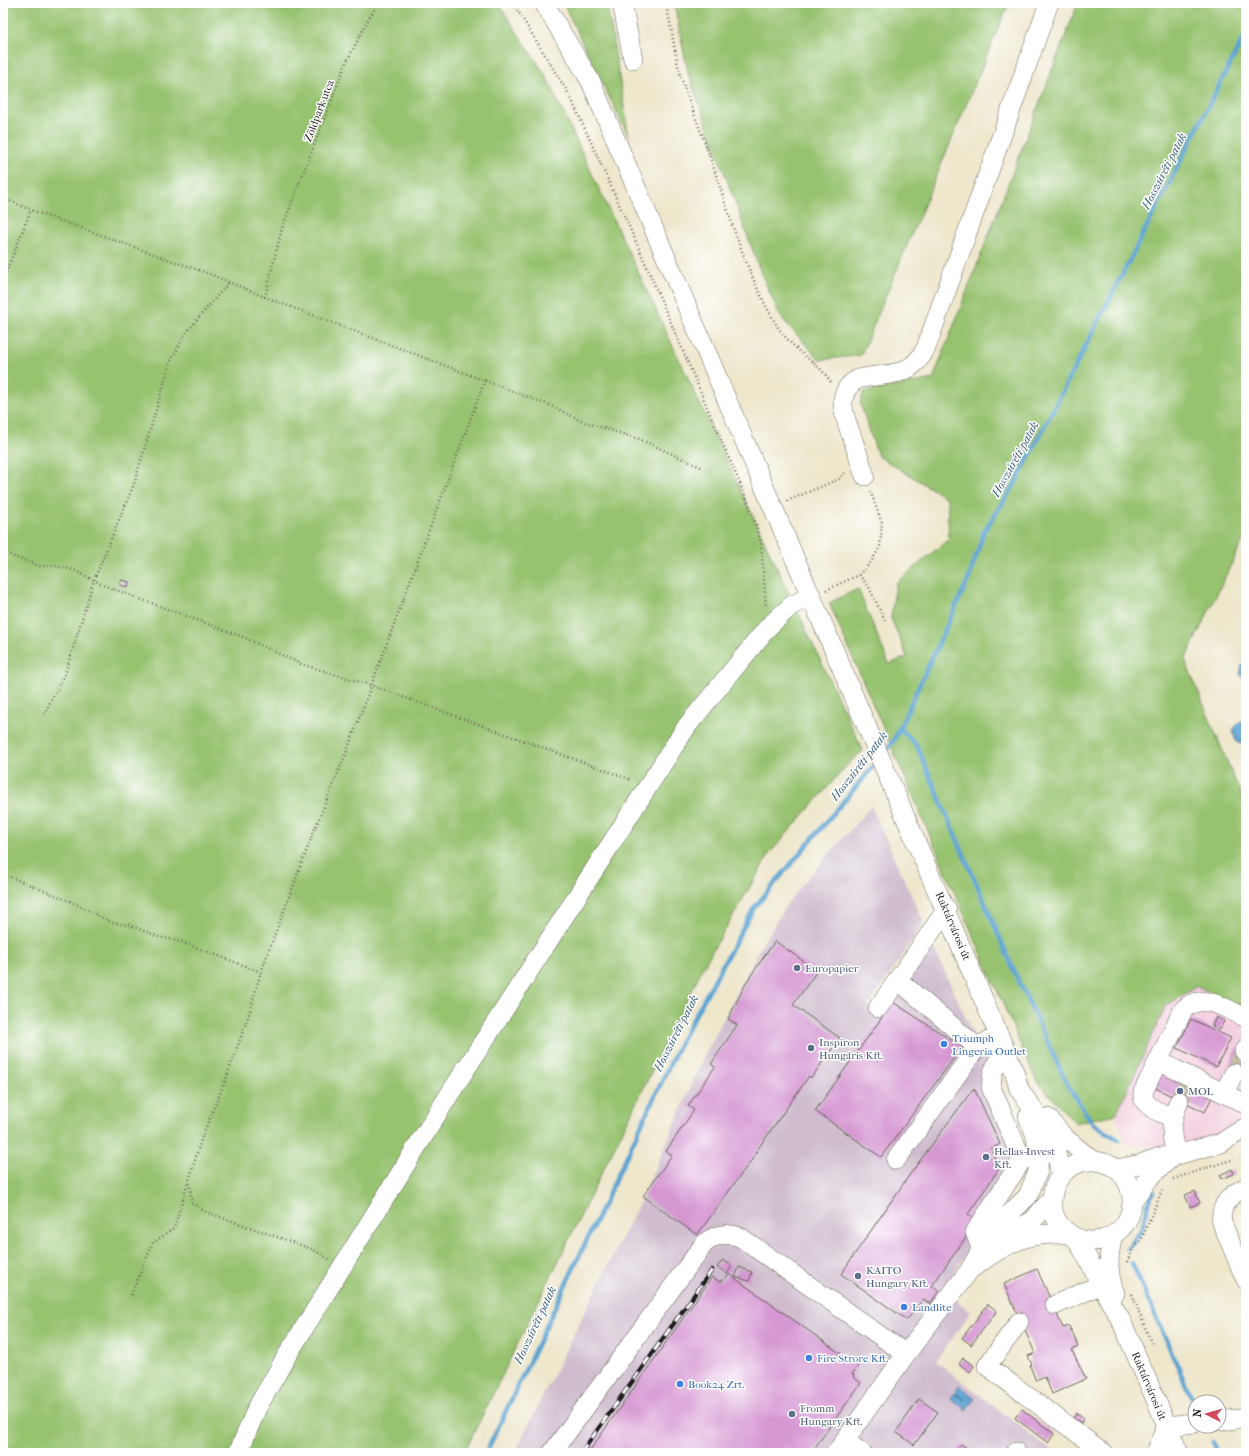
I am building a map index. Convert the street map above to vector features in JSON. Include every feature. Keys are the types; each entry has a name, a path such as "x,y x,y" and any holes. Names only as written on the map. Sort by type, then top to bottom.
{"street":[{"name":"Raktárvárosi út","path":"544,3 591,82 947,909 1002,1041 1014,1071 1019,1089 1052,1142 1061,1176"},
{"path":"622,3 633,59"},
{"path":"865,476 843,412 842,402 846,388 858,379 906,371 920,359 926,348 1049,3"},
{"path":"238,1453 270,1384 342,1267 449,1095 687,726 768,627 792,605 812,596"},
{"path":"878,1008 947,909"},
{"path":"906,987 977,1048"},
{"path":"1172,1118 1142,1101 1143,1092 1180,1015 1186,1007 1194,1003 1209,1002 1246,1018"},
{"path":"896,1160 977,1048 1002,1041"},
{"path":"982,1251 975,1232 1022,1160 991,1087 993,1072 1002,1041"},
{"path":"1158,1061 1185,1087 1224,1093 1244,1101"},
{"name":"Raktárvárosi út","path":"1014,1071 1061,1134 1093,1161 1105,1163 1116,1169"},
{"path":"1224,1093 1234,1073"},
{"path":"1174,1155 1171,1127 1172,1118 1185,1087"},
{"path":"862,1453 840,1447 906,1354 970,1271 988,1238 1000,1222 1028,1196 1038,1171 1039,1152 1022,1103 1019,1089"},
{"path":"970,1271 984,1259 1022,1239 1036,1235 1072,1235 1090,1241 1113,1235 1125,1224 1129,1216 1132,1201 1129,1186 1116,1169 1221,1143 1246,1127"},
{"path":"1132,1201 1151,1176 1174,1155"},
{"path":"982,1251 1032,1221 1052,1199 1055,1187 1061,1176 1079,1163 1093,1161"},
{"path":"1246,1187 1236,1192 1228,1199 1220,1214 1222,1223 1246,1280"},
{"name":"Raktárvárosi út","path":"1052,1199 1058,1222 1072,1235 1089,1258 1111,1304 1120,1318"},
{"path":"552,1453 704,1244 715,1236 728,1234 740,1237 906,1354"},
{"name":"Raktárvárosi út","path":"1113,1235 1109,1250 1109,1272 1120,1318 1179,1453"},
{"path":"1054,1305 1102,1284"},
{"path":"1019,1322 987,1366 1102,1452"},
{"path":"1227,1420 1246,1418"},
{"path":"1156,1453 1166,1426 1187,1424"}],"path":[{"name":"Zöldpark utca","path":"265,297 282,228 346,63 369,18 379,3"},
{"path":"513,3 570,96 637,244 753,514 760,542 768,627"},
{"path":"665,3 681,79 708,150 726,208 758,289 772,318 792,345 827,377 842,402"},
{"path":"3,198 31,210 229,282 485,380 554,407 581,421 639,439 703,468"},
{"path":"3,280 31,210"},
{"path":"44,714 65,674 94,580 134,484 170,363 185,334 229,282"},
{"path":"131,1295 153,1243 174,1228 201,1140 227,1076 248,1017 261,972 313,833 345,756 370,685 485,380"},
{"path":"773,506 839,479 851,466 857,451"},
{"path":"812,596 859,575 871,562 880,547 882,523 865,476"},
{"path":"3,550 14,557 40,566 55,566 74,570 132,597 243,637 301,664 370,685 648,786"},
{"path":"859,575 869,587 885,621"},
{"path":"3,874 72,902 113,923 129,925 159,937 182,942 261,972"},
{"path":"1166,1181 1234,1159"},
{"path":"189,1180 192,1203 206,1212 312,1249 342,1267"},
{"path":"1126,1264 1128,1257 1141,1240 1165,1185"},
{"path":"1131,1290 1153,1348"}],"shaded area":[{"path":"871,806 924,923 868,1007 880,1016 919,961 935,950 1031,1162 942,1289 971,1312 936,1361 1054,1453 514,1453 643,1196 703,1059 760,948 787,904"},
{"path":"1197,985 1246,1010 1246,1118 1209,1140 1160,1147 1126,1144 1116,1114 1166,1006"}],"green space":[{"path":"3,3 498,3 546,76 863,751 850,762 770,853 703,967 464,1453 3,1453"},
{"path":"563,3 607,3 629,137"},
{"path":"674,3 1009,3 861,355 820,360 780,316 761,273 688,73"},
{"path":"1078,3 1246,3 1246,534 1185,660 1246,807 1246,1010 1197,986 1166,1006 1116,1114 1075,1123 1036,1080 829,603 858,589 889,664 907,657 891,618 896,583 949,539 947,498 878,456 860,403 864,392 933,379"}],"water":[{"path":"1246,662 1246,683 1240,674 1242,665"},
{"path":"1246,720 1246,745 1238,743 1235,739 1233,730 1239,722"},
{"path":"959,1386 975,1398 966,1410 950,1398 954,1393 965,1400 955,1392"}],"building":[{"path":"121,580 129,582 128,587 120,585"},
{"path":"775,941 817,971 793,1005 840,1038 811,1078 809,1076 755,1153 756,1154 697,1235 643,1196 672,1155 666,1151 694,1110 688,1106 715,1067 711,1064 737,1025 728,1019 747,981"},
{"path":"893,1002 962,1047 881,1157 815,1111"},
{"path":"1216,1017 1224,1021 1220,1030 1212,1026"},
{"path":"1191,1019 1231,1038 1216,1067 1177,1048"},
{"path":"1237,1048 1246,1053 1246,1067 1242,1075 1228,1069"},
{"path":"1156,1070 1212,1097 1205,1112 1149,1085"},
{"path":"974,1088 1000,1144 991,1149 999,1169 968,1214 977,1221 932,1286 939,1291 930,1304 923,1299 907,1320 841,1274 910,1174"},
{"path":"1232,1169 1234,1174 1222,1179 1220,1175"},
{"path":"1195,1191 1200,1203 1190,1207 1185,1195"},
{"path":"723,1260 732,1266 727,1274 717,1267"},
{"path":"739,1267 752,1272 749,1281 735,1277"},
{"path":"1037,1269 1063,1328 1069,1326 1076,1340 1078,1347 1072,1350 1086,1379 1052,1394 1045,1377 1036,1381 1028,1356 1035,1353 1004,1284"},
{"path":"729,1274 858,1366 852,1374 854,1375 853,1377 861,1383 811,1453 588,1453 712,1277 720,1282 721,1280 723,1281"},
{"path":"988,1304 997,1311 971,1345 962,1338"},
{"path":"963,1358 974,1366 970,1372 959,1364"},
{"path":"919,1399 938,1412 914,1445 896,1432"},
{"path":"1022,1409 1054,1434 1048,1443 1015,1418"},
{"path":"1077,1413 1084,1418 1081,1423 1073,1418"},
{"path":"961,1444 974,1453 955,1453"}],"waterway":[{"name":"Hosszúréti-patak","path":"883,754 894,740 969,578 984,531 1015,484 1246,33"},
{"path":"899,728 916,744 1015,973 1068,1086 1093,1124 1119,1140"},
{"name":"Hosszúréti-patak","path":"486,1453 681,1041 754,908 876,763"},
{"path":"1127,1248 1142,1227 1153,1192"},
{"path":"1132,1263 1190,1394"},
{"path":"1213,1442 1218,1453"}],"tunnel":[{"path":"1234,1073 1244,1051"},
{"path":"1179,1101 1187,1084"}],"railway":[{"path":"581,1453 712,1270"}],"place":[{"name":"Europapier","path":"797,968"},
{"name":"Triumph Lingeria Outlet","path":"944,1044"},
{"name":"Inspiron Hungáris Kft.","path":"811,1048"},
{"name":"MOL","path":"1180,1091"},
{"name":"Hellas-Invest Kft.","path":"986,1157"},
{"name":"KAITO Hungary Kft.","path":"858,1276"},
{"name":"Landlite","path":"904,1307"},
{"name":"Fire Strore Kft.","path":"809,1358"},
{"name":"Book24 Zrt.","path":"680,1384"},
{"name":"Fromm Hungary Kft.","path":"792,1414"}]}
